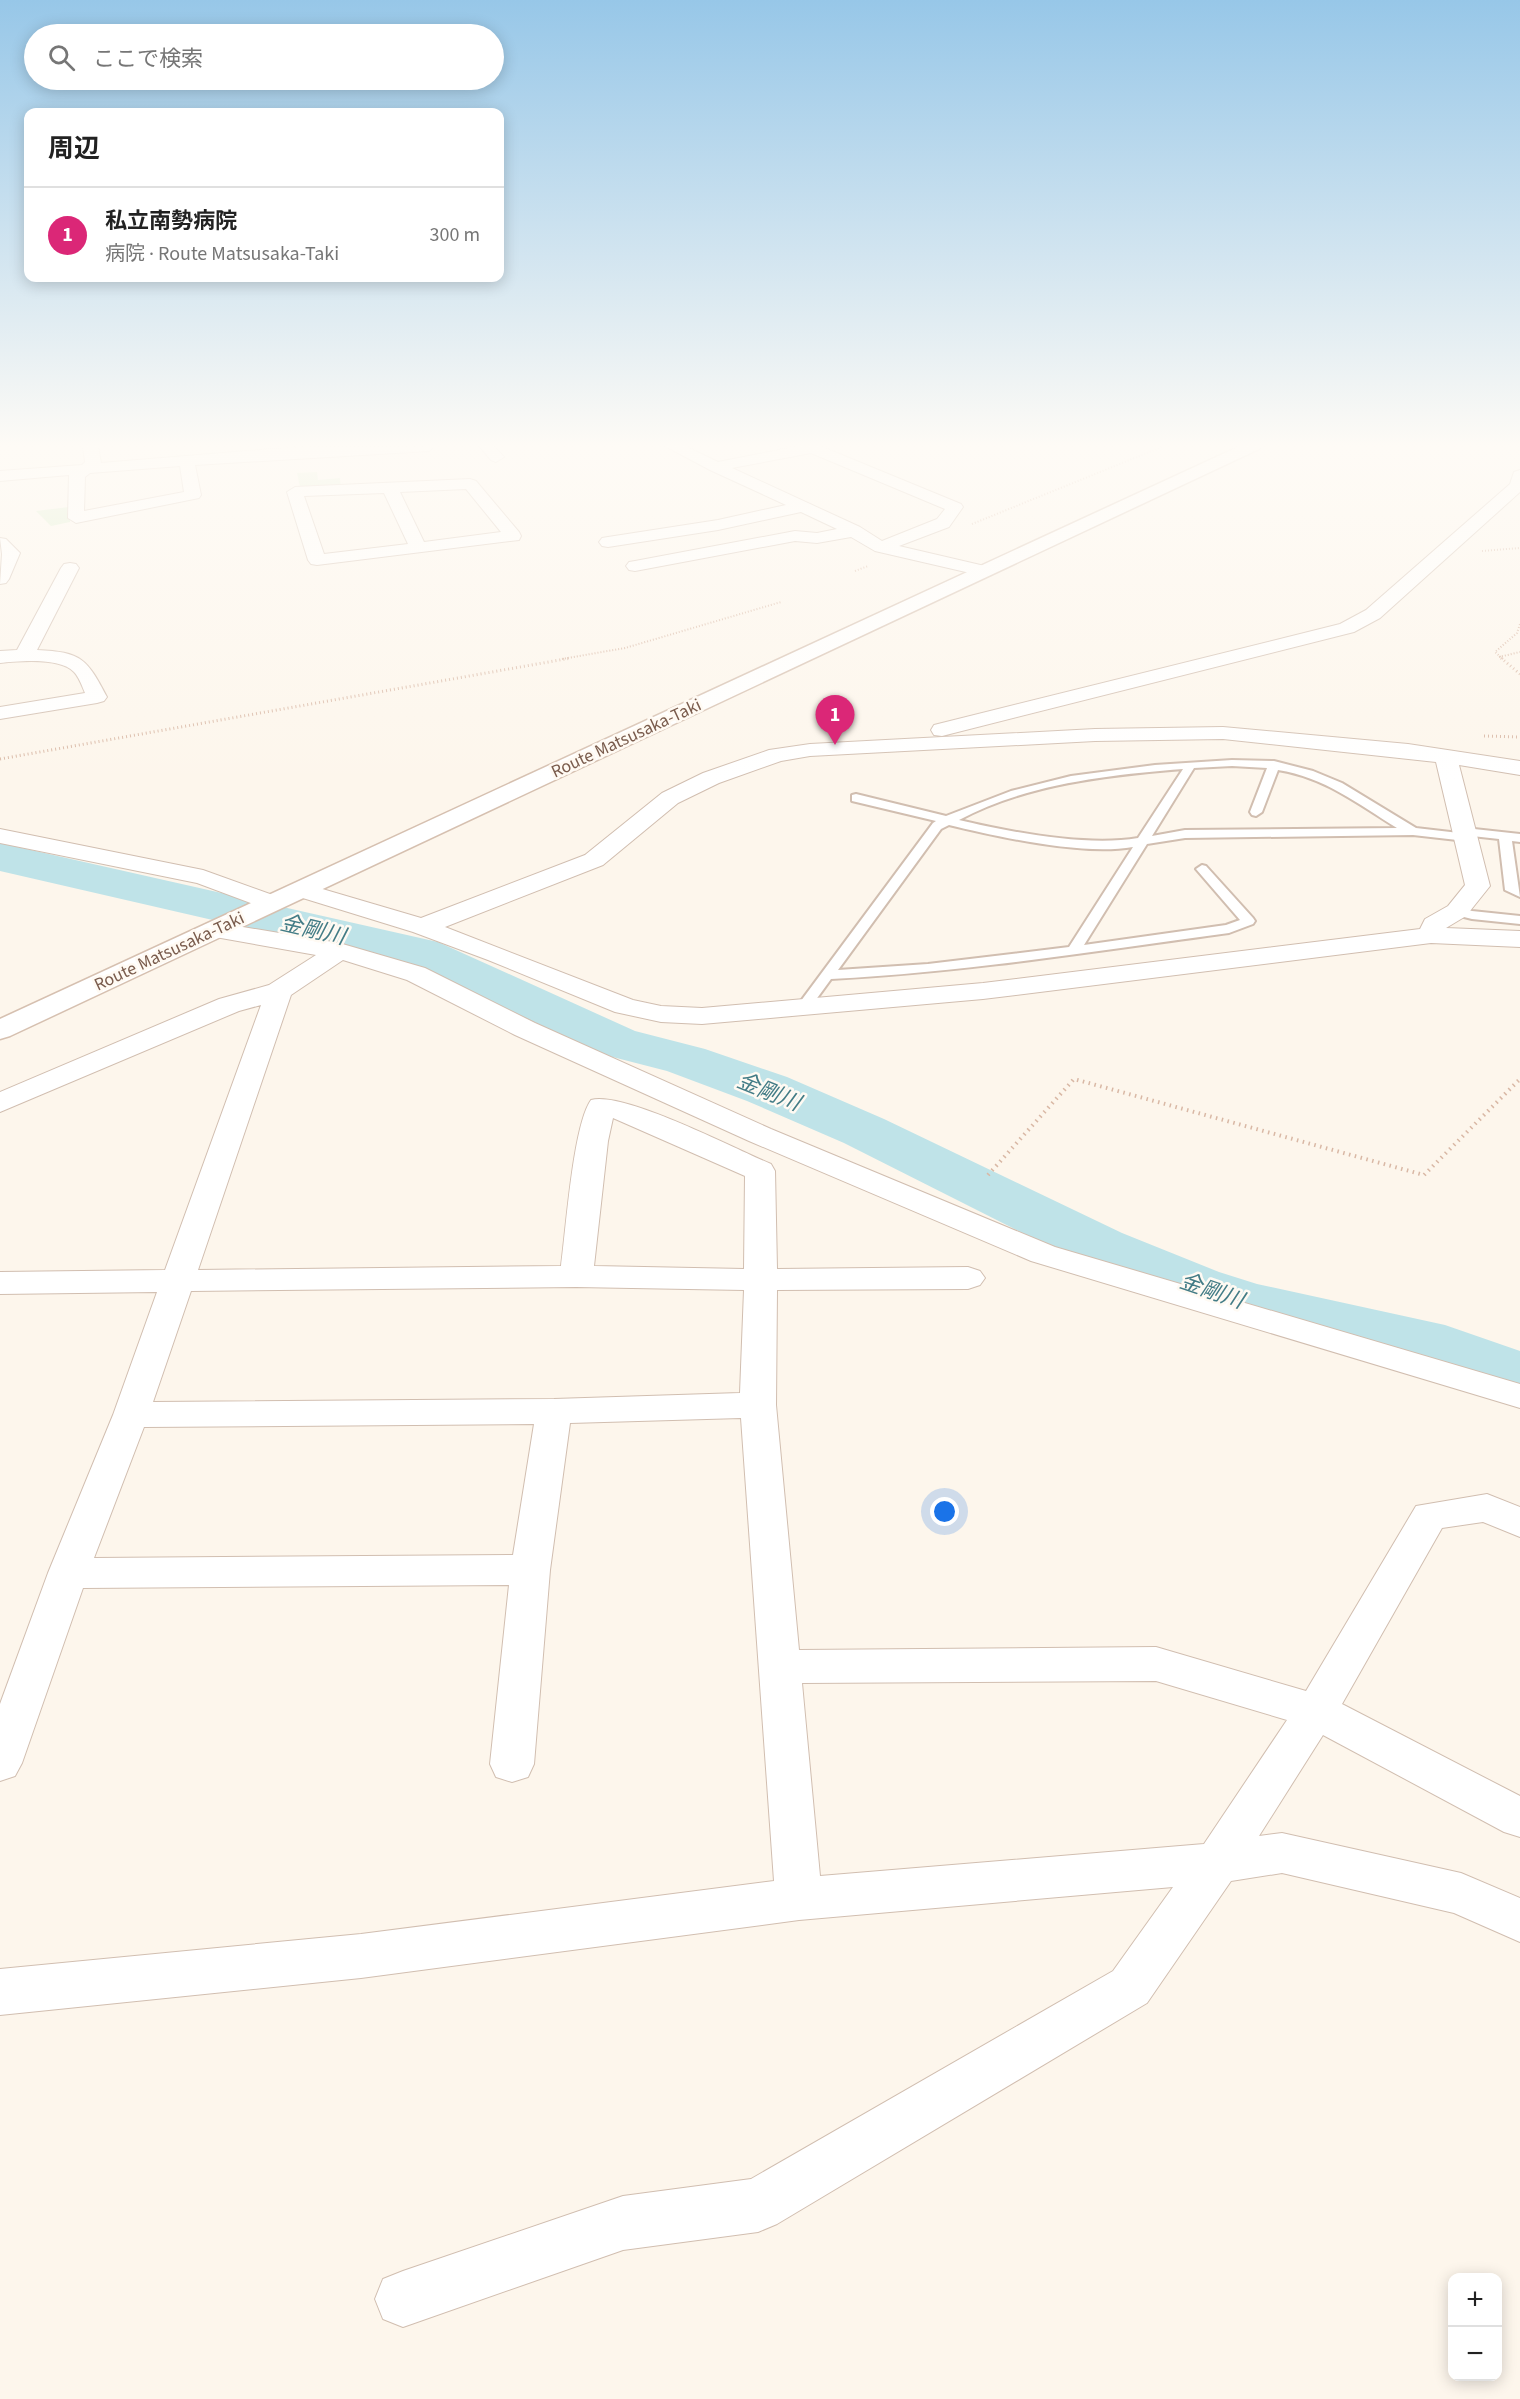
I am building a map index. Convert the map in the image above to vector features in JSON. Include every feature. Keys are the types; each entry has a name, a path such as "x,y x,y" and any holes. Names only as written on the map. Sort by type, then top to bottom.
{"main road":[{"name":"Route Matsusaka-Taki","path":"0,1030 1011,558"}],"street":[{"path":"0,579 10,558"},
{"path":"315,558 316,560 332,558"},
{"path":"635,567 682,558"},
{"path":"928,558 983,571"},
{"path":"422,927 594,860 670,798 711,778 777,755 871,745 1318,637 1347,628 1373,614 1435,558"},
{"path":"25,654 70,568"},
{"path":"0,657 25,654 73,662 82,668 97,697 0,714"},
{"path":"871,745 923,746 1162,732 1223,733 1408,751 1520,768"},
{"path":"1431,934 1434,924 1457,911 1478,886 1446,758"},
{"path":"0,836 203,877 267,906"},
{"path":"302,890 422,927 634,1008 661,1014 702,1016 802,1009 983,991 1431,934 1520,939"},
{"path":"220,927 339,951 416,974 525,1029 750,1130 1043,1254 1520,1396"},
{"path":"0,1103 229,1005 279,991 339,951"},
{"path":"0,1763 68,1573 131,1415 279,991"},
{"path":"576,1276 593,1141 601,1106 634,1114 760,1171 761,1280 758,1406 800,1899"},
{"path":"0,1283 576,1276 761,1280 968,1278"},
{"path":"131,1415 554,1411 758,1406"},
{"path":"512,1764 530,1570 554,1411"},
{"path":"403,2299 623,2223 758,2205 1130,1987 1217,1863 1316,1710 1430,1516 1487,1508 1520,1523"},
{"path":"68,1573 530,1570"},
{"path":"780,1667 1156,1664 1316,1710 1520,1818"},
{"path":"0,1992 361,1956 800,1899 1217,1863 1282,1853 1461,1894 1520,1921"}],"lane":[{"path":"802,1009 937,826 954,814 981,803 1085,776 1187,765 1247,762 1274,764 1310,773 1345,789 1413,832"},
{"path":"1256,812 1274,764"},
{"path":"1074,950 1144,840 1147,831 1189,770 1187,765"},
{"path":"856,798 982,829 1085,845 1122,845 1185,834 1413,832 1520,838"},
{"path":"1505,836 1511,890 1520,893"},
{"path":"827,975 885,973 1074,950 1229,929 1248,921 1202,868"},
{"path":"1457,911 1472,915 1520,920"}],"path":[{"path":"0,759 625,648 781,602"},
{"path":"1520,624 1517,633 1495,652 1520,674"},
{"path":"1498,657 1520,652"},
{"path":"988,1174 1074,1079 1424,1175 1520,1078"}],"waterway":[{"name":"金剛川","path":"0,857 420,953 616,1042 686,1060 767,1089 864,1131 1100,1247 1197,1286 1245,1302 1445,1347 1520,1376"}],"place":[{"name":"私立南勢病院","path":"835,745"}]}
